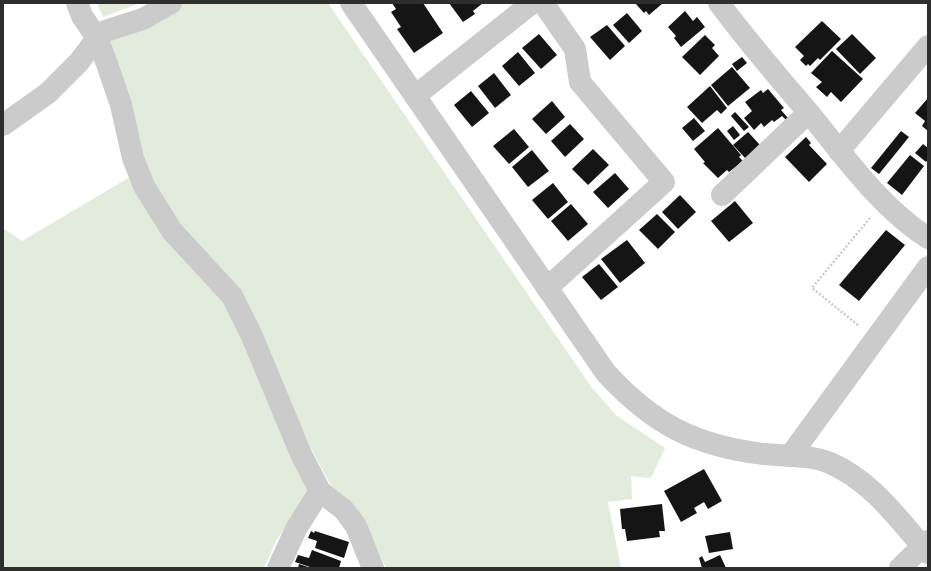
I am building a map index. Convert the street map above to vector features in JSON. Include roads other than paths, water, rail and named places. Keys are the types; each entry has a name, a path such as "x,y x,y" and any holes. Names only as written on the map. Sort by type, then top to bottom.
{"street":[{"path":"77,3 82,16 97,38 121,105 133,158 144,186 172,231 232,296 251,334 302,454 320,491 344,510 356,526 373,568"},
{"path":"3,125 48,93 80,62 97,38 105,31 143,19 171,3"},
{"path":"351,3 606,373 626,395 656,418 682,433 730,449 790,456 830,463 854,476 874,492 926,547 900,568"},
{"path":"415,96 532,3"},
{"path":"543,3 575,49 580,82 664,182 547,288"},
{"path":"719,3 750,44 839,151 884,200 918,232 928,238"},
{"path":"839,151 928,46"},
{"path":"722,195 808,113"},
{"path":"790,456 928,267"},
{"path":"278,568 296,529 320,491"}]}
